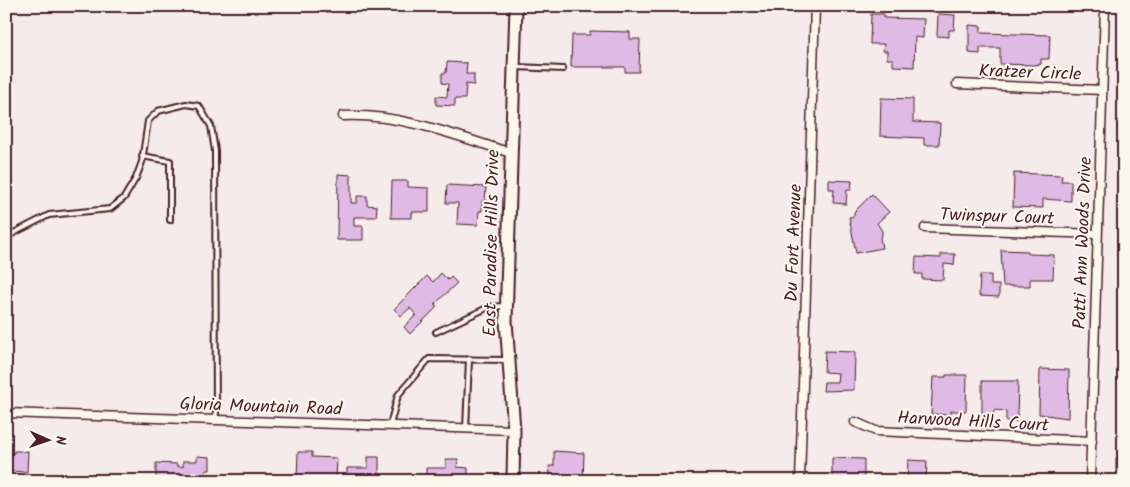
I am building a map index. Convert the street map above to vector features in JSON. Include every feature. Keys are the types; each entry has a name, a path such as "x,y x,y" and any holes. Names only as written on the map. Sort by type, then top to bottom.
{"main road":[{"name":"East Paradise Hills Drive","path":"513,481 514,430 506,306 516,6"}],"street":[{"name":"Du Fort Avenue","path":"800,481 815,6"},
{"name":"Patti Ann Woods Drive","path":"1090,481 1105,6"},
{"name":"Kratzer Circle","path":"957,84 1102,90"},
{"path":"343,116 369,114 511,153"},
{"name":"Twinspur Court","path":"925,228 1097,234"},
{"name":"Gloria Mountain Road","path":"6,413 514,430"},
{"name":"Harwood Hills Court","path":"855,422 876,431 1092,441"}],"lane":[{"path":"514,67 563,69"},
{"path":"6,237 50,215 110,208 124,198 136,178 148,121 158,111 186,104 199,106 211,126 216,151 216,420"},
{"path":"142,156 170,162 170,220"},
{"path":"436,332 489,307 506,306"},
{"path":"390,426 398,395 425,361 432,358 508,360"},
{"path":"466,429 469,359"}],"building":[{"path":"871,14 884,14 884,18 924,19 923,38 915,37 914,67 893,66 893,59 887,59 887,51 883,51 884,44 870,44"},
{"path":"938,14 955,15 954,30 949,30 949,37 937,36"},
{"path":"969,25 981,26 981,33 1050,35 1049,59 1041,59 1041,64 1035,65 1000,64 1000,48 980,48 980,54 969,53"},
{"path":"590,31 630,32 630,39 640,39 639,72 625,72 625,67 571,67 572,35 590,35"},
{"path":"447,62 467,63 466,74 474,74 474,85 466,84 465,99 455,99 455,106 436,105 436,96 447,97 448,84 442,83 442,73 446,73"},
{"path":"881,98 913,99 913,122 940,123 939,145 924,145 924,138 880,136"},
{"path":"1014,173 1062,175 1061,181 1071,181 1071,201 1043,199 1043,208 1013,207"},
{"path":"338,174 351,175 351,203 357,203 357,196 367,196 367,205 377,206 376,217 354,217 354,226 363,226 363,240 337,240"},
{"path":"829,180 852,181 851,190 847,190 846,204 833,203 834,189 829,189"},
{"path":"392,181 408,181 408,187 429,188 429,212 412,212 412,218 391,218"},
{"path":"447,185 486,187 485,201 482,201 482,211 479,211 478,225 457,224 458,203 446,203"},
{"path":"872,194 889,212 877,223 882,231 880,237 882,248 856,253 849,217 854,216 854,212"},
{"path":"1001,250 1028,251 1028,254 1054,255 1053,279 1030,279 1030,286 1003,286"},
{"path":"941,254 955,254 954,265 944,264 943,280 922,279 922,274 915,274 916,257 941,258"},
{"path":"441,273 448,280 451,277 457,283 435,304 437,307 410,334 404,327 416,315 410,308 401,316 394,309 427,276 433,282"},
{"path":"980,275 991,275 991,285 999,285 999,297 979,296"},
{"path":"825,351 855,352 854,390 823,391 824,382 837,382 838,373 824,372"},
{"path":"1040,369 1069,370 1068,418 1039,414"},
{"path":"946,375 967,375 966,411 951,411 951,415 931,414 933,377 946,377"},
{"path":"982,381 1018,381 1017,421 1006,421 1006,411 994,410 993,420 982,420"},
{"path":"1121,440 1124,441 1124,470 1116,470 1116,458 1121,458"},
{"path":"14,451 28,451 27,472 6,471 6,453 14,453"},
{"path":"554,451 584,453 583,481 551,481 549,466 554,466"},
{"path":"298,452 312,452 312,457 337,458 336,480 297,481"},
{"path":"197,456 210,457 210,470 206,470 206,481 156,481 156,463 177,464 177,466 183,467 183,461 197,461"},
{"path":"368,457 379,457 379,475 382,475 382,481 347,481 347,468 368,468"},
{"path":"832,458 864,459 864,481 832,481"},
{"path":"446,459 458,459 457,467 468,468 468,481 426,481 426,468 446,468"},
{"path":"908,460 927,461 926,481 907,481"}]}
